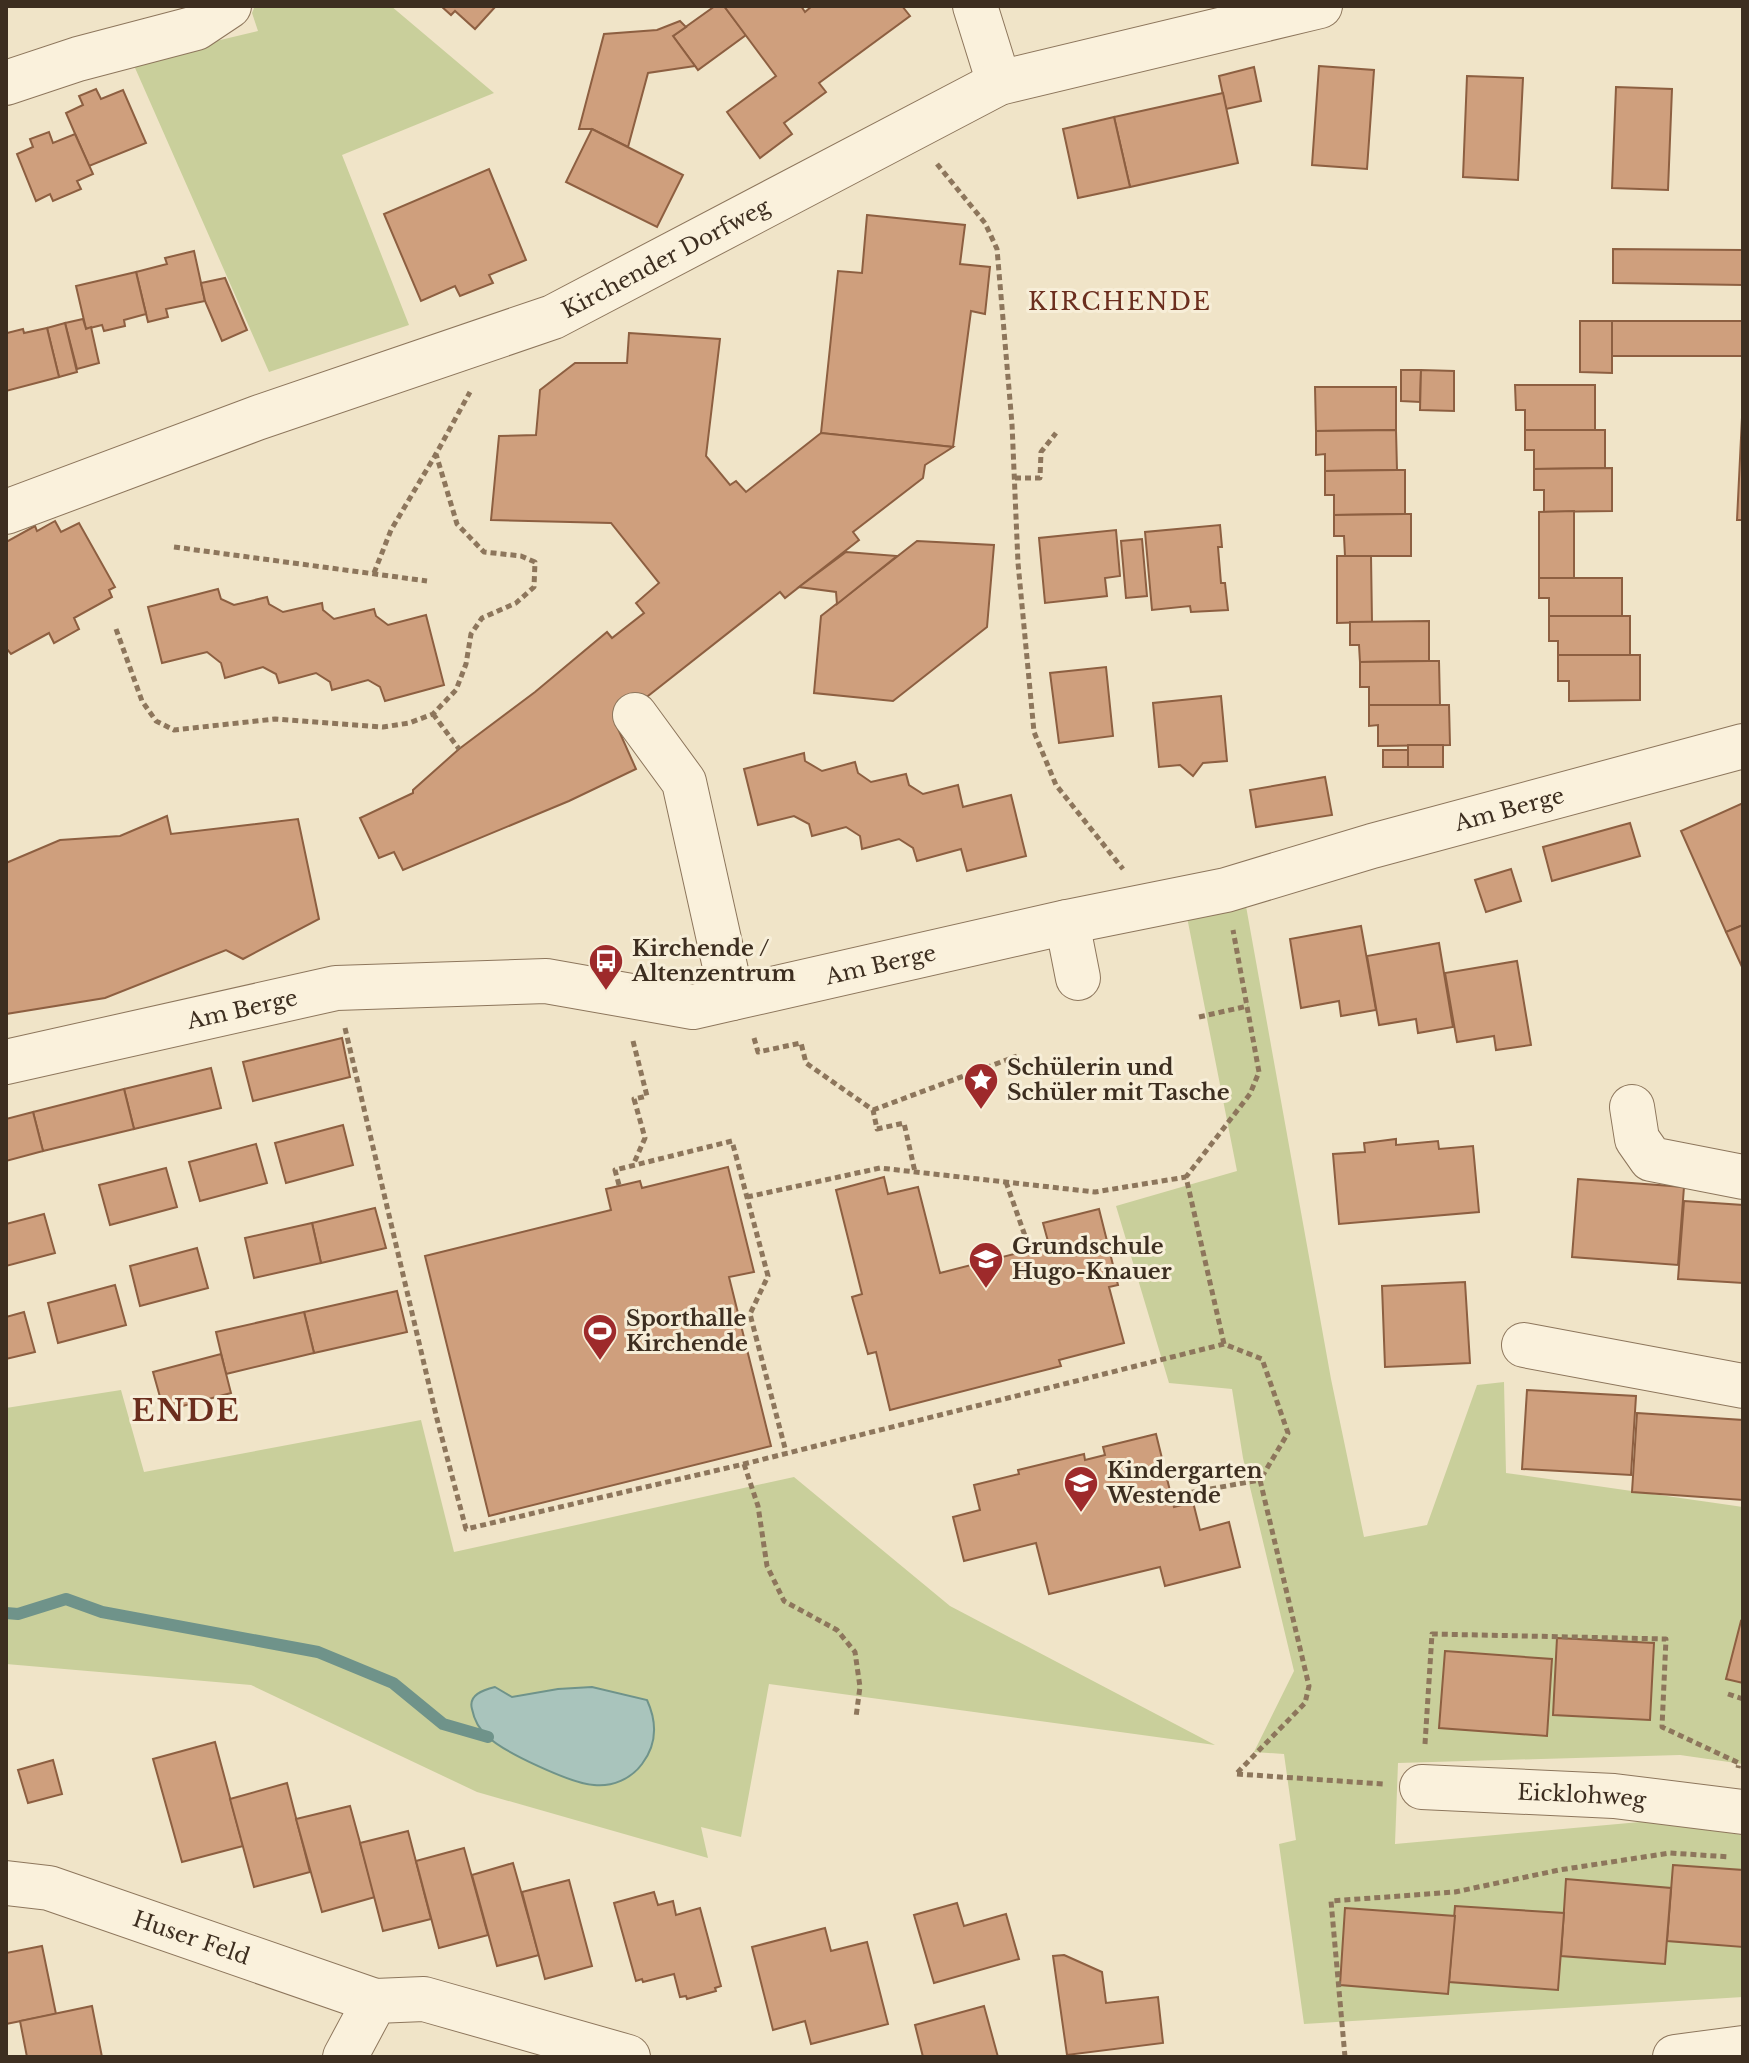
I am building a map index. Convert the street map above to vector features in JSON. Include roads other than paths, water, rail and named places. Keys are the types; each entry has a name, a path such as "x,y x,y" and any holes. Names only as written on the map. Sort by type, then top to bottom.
{"street":[{"path":"6,83 78,59 196,28 229,6"},
{"path":"975,6 999,83"},
{"name":"Kirchender Dorfweg","path":"6,512 257,418 553,317 999,83 1320,6"},
{"path":"635,715 684,782 742,1012"},
{"name":"Am Berge","path":"6,1062 336,988 546,981 693,1007 742,1012 1067,922 1226,890 1372,846 1743,746"},
{"path":"1067,922 1078,978"},
{"path":"1632,1107 1637,1139 1651,1159 1743,1177"},
{"path":"1524,1345 1743,1386"},
{"name":"Eicklohweg","path":"1405,1786 1614,1796 1740,1811"},
{"name":"Huser Feld","path":"6,1883 49,1888 375,2001"},
{"path":"345,2057 375,2001 424,1999 628,2057"},
{"path":"1675,2057 1743,2048"}],"water":[{"path":"495,1687 512,1697 592,1687 647,1700 654,1724 651,1748 638,1769 614,1783 594,1785 555,1773 495,1743 479,1727 472,1700 481,1692"}],"waterway":[{"path":"6,1613 18,1614 66,1599 102,1612 318,1652 393,1683 443,1724 488,1737"}],"place":[{"name":"Kirchende / Altenzentrum","path":"606,992"},
{"name":"Schülerin und Schüler mit Tasche","path":"981,1111"},
{"name":"Grundschule Hugo-Knauer","path":"986,1290"},
{"name":"Sporthalle Kirchende","path":"600,1362"},
{"name":"Kindergarten Westende","path":"1081,1514"}],"district":[{"name":"KIRCHENDE","path":"1120,301"},
{"name":"ENDE","path":"186,1410"}]}
